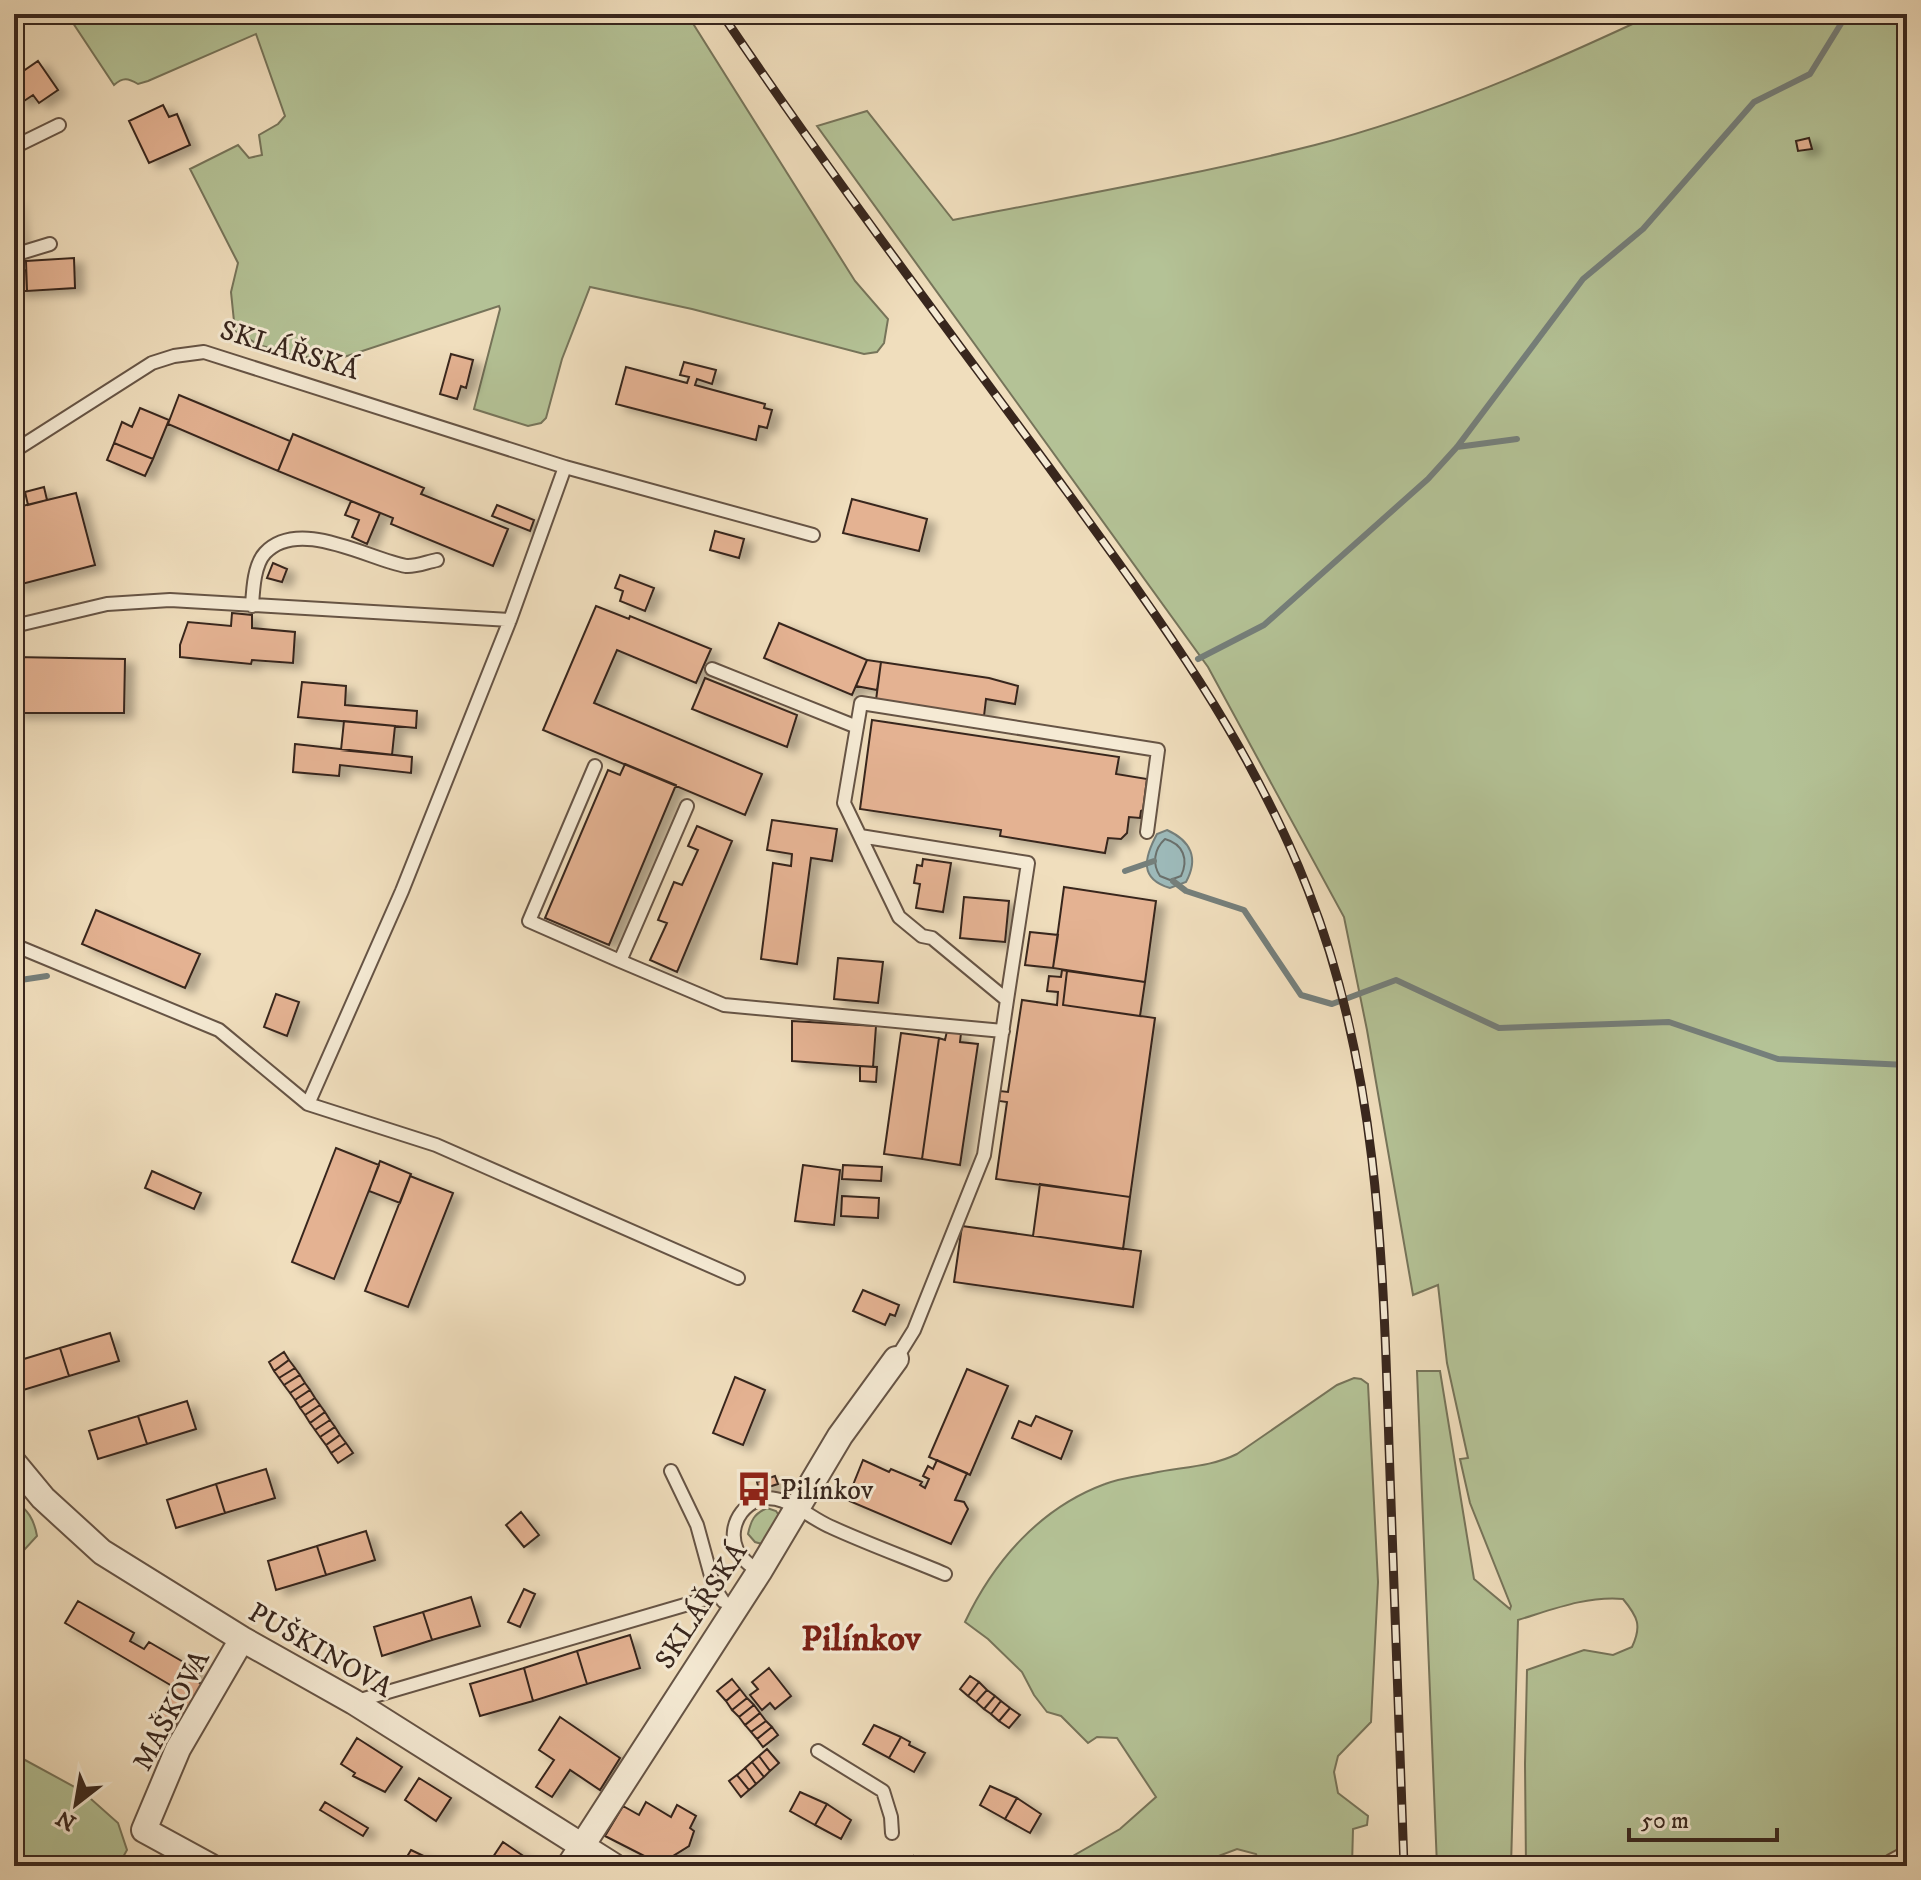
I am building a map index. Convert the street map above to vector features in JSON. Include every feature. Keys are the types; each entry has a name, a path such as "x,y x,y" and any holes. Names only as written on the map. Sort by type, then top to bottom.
{"street":[{"name":"SKLÁŘSKÁ","path":"581,1844 725,1604 759,1572 840,1436 896,1359"},
{"name":"PUŠKINOVA","path":"14,1463 43,1498 102,1552 242,1639 354,1702 614,1866"},
{"name":"MAŠKOVA","path":"210,1866 144,1830 178,1749 242,1639"},
{"path":"569,1866 581,1844"},
{"path":"1894,1866 1907,1859"}],"lane":[{"path":"14,147 59,125"},
{"path":"14,255 50,244"},
{"name":"SKLÁŘSKÁ","path":"14,451 152,363 204,352 565,467 813,535"},
{"path":"308,1104 402,891 510,620 565,467"},
{"path":"252,606 255,578 264,554 285,540 345,545 409,566 437,560"},
{"path":"14,626 107,604 170,600 510,620"},
{"path":"712,669 857,727"},
{"path":"1007,1000 932,938 922,936 899,917 844,803 861,703 1158,750 1147,832"},
{"path":"595,766 529,921 724,1005 1003,1031"},
{"path":"620,961 687,806"},
{"path":"860,836 1028,863 984,1155 914,1330 896,1359"},
{"path":"14,945 219,1030 308,1104 436,1145 738,1278"},
{"path":"354,1702 725,1604 714,1587 697,1525 671,1471"},
{"path":"759,1572 738,1553 734,1542 737,1520 743,1510 757,1499 777,1499 828,1526 945,1574"},
{"path":"818,1751 883,1791 892,1833"}],"green space":[{"path":"67,14 687,14 855,281 888,319 884,343 877,352 864,354 692,309 590,287 562,359 546,418 541,423 528,426 474,409 499,306 332,361 293,355 259,345 235,331 231,292 238,263 190,169 238,145 249,158 262,155 259,135 285,116 256,34 148,81 138,84 126,79 114,85"},
{"path":"1654,14 1907,14 1907,1851 1875,1866 1526,1866 1527,1670 1584,1650 1613,1655 1632,1647 1638,1627 1623,1599 1596,1599 1518,1620 1511,1866 1437,1866 1417,1371 1440,1371 1474,1579 1510,1609 1511,1606 1470,1503 1460,1459 1468,1458 1447,1363 1438,1285 1413,1295 1344,917 1208,667 817,126 867,111 953,220 1225,166 1359,133 1488,87"},
{"path":"1354,1378 1368,1384 1378,1582 1371,1722 1338,1756 1334,1772 1338,1793 1368,1816 1367,1825 1353,1829 1352,1866 1260,1866 1256,1854 1237,1849 1192,1866 1063,1866 1066,1860 1120,1829 1156,1797 1117,1738 1097,1737 1088,1743 1061,1716 1047,1712 1022,1672 965,1622 990,1578 1040,1522 1082,1494 1117,1480 1207,1464 1237,1454 1337,1385"},
{"path":"14,1500 30,1515 37,1536 14,1561"},
{"path":"767,1508 776,1511 780,1517 762,1544 755,1542 748,1534 754,1518"},
{"path":"14,1754 82,1791 118,1823 127,1850 118,1866 14,1866"}],"water":[{"path":"1167,830 1182,839 1192,858 1186,882 1170,888 1153,879 1147,867 1149,851 1157,834"}],"building":[{"path":"38,61 58,90 39,103 33,95 21,103 14,93 14,85 22,79 19,74"},
{"path":"163,105 169,117 177,114 190,145 149,163 129,121"},
{"path":"1809,138 1812,149 1798,151 1796,141"},
{"path":"14,199 20,245 14,246"},
{"path":"74,258 75,288 27,291 26,261"},
{"path":"26,270 27,291 15,291 14,271"},
{"path":"451,354 473,360 466,388 461,386 457,399 440,394"},
{"path":"684,362 716,370 712,384 697,379 695,385 765,404 764,408 772,410 767,428 759,426 756,440 616,404 626,367 687,383 689,377 680,375"},
{"path":"179,395 290,441 278,471 168,424"},
{"path":"140,408 169,420 153,459 114,443 122,422 132,427"},
{"path":"293,434 424,488 421,494 508,529 493,566 391,524 393,518 278,471"},
{"path":"114,443 153,459 145,476 107,460"},
{"path":"44,487 47,500 28,505 25,492"},
{"path":"76,493 95,565 14,586 14,508"},
{"path":"852,499 927,519 919,551 843,533"},
{"path":"351,501 380,513 367,544 352,537 359,520 345,515"},
{"path":"497,505 534,520 530,531 492,516"},
{"path":"715,531 744,539 739,558 710,550"},
{"path":"273,563 287,569 282,582 267,578"},
{"path":"620,575 654,588 645,611 620,601 623,591 615,588"},
{"path":"596,606 629,619 630,616 711,649 696,683 617,650 594,703 762,774 745,815 543,730"},
{"path":"232,613 252,615 252,628 295,632 293,663 252,660 251,664 180,657 180,645 188,622 231,626"},
{"path":"779,623 867,660 852,695 764,658"},
{"path":"14,657 125,659 124,713 14,713"},
{"path":"867,660 881,662 877,690 856,686"},
{"path":"881,662 989,678 1018,686 1015,704 986,699 984,716 876,700"},
{"path":"705,678 797,715 787,747 692,709"},
{"path":"302,682 346,686 345,705 417,711 416,728 298,717"},
{"path":"872,720 1119,757 1116,774 1147,779 1143,810 1140,818 1129,817 1127,833 1121,839 1108,838 1105,853 1000,836 1001,830 860,809"},
{"path":"344,721 395,726 392,755 341,750"},
{"path":"295,744 412,757 411,773 340,765 339,776 293,772"},
{"path":"625,764 676,785 609,945 545,918 608,770 620,775"},
{"path":"772,820 837,829 832,861 811,858 797,964 761,959 773,863 791,866 792,854 767,850"},
{"path":"697,826 732,841 677,972 650,960 667,923 658,920 674,882 682,885 698,850 688,846"},
{"path":"923,859 951,863 943,912 916,908 920,884 914,883 917,865 922,866"},
{"path":"1064,887 1156,901 1145,982 1053,968"},
{"path":"964,897 1009,901 1005,942 960,938"},
{"path":"96,910 200,954 185,988 82,944"},
{"path":"1030,932 1058,935 1053,968 1025,965"},
{"path":"838,958 883,962 878,1003 834,999"},
{"path":"1062,970 1067,971 1063,1005 1155,1018 1130,1197 996,1179 1007,1102 999,1101 1000,1091 1008,1092 1022,1000 1057,1005 1058,992 1047,991 1049,976 1061,977"},
{"path":"1067,971 1145,982 1140,1016 1063,1005"},
{"path":"276,994 299,1002 287,1036 264,1027"},
{"path":"792,1021 876,1026 873,1067 792,1061"},
{"path":"947,1031 961,1033 960,1042 978,1044 960,1165 922,1159 939,1038 945,1040"},
{"path":"901,1033 939,1038 922,1159 884,1154"},
{"path":"860,1066 877,1067 876,1082 860,1081"},
{"path":"336,1148 379,1165 334,1279 292,1262"},
{"path":"380,1161 411,1174 400,1203 369,1191"},
{"path":"803,1165 840,1170 834,1225 795,1221"},
{"path":"843,1165 882,1167 881,1181 842,1179"},
{"path":"152,1171 201,1193 194,1209 145,1188"},
{"path":"410,1176 453,1193 408,1307 365,1291"},
{"path":"1040,1184 1130,1197 1123,1249 1033,1236"},
{"path":"842,1196 879,1198 878,1218 841,1216"},
{"path":"962,1226 1141,1251 1133,1307 954,1282"},
{"path":"863,1290 899,1305 895,1316 890,1314 885,1325 853,1311"},
{"path":"110,1333 119,1361 69,1376 60,1348"},
{"path":"60,1348 69,1376 20,1391 14,1362"},
{"path":"284,1352 289,1360 274,1371 269,1362"},
{"path":"289,1360 295,1368 279,1378 274,1371"},
{"path":"295,1368 300,1375 284,1385 279,1378"},
{"path":"967,1369 1008,1386 970,1475 929,1457"},
{"path":"300,1375 305,1383 290,1393 284,1385"},
{"path":"735,1377 765,1390 743,1445 713,1433"},
{"path":"305,1383 310,1390 295,1400 290,1393"},
{"path":"310,1390 315,1398 300,1408 295,1400"},
{"path":"315,1398 320,1405 305,1415 300,1408"},
{"path":"187,1401 196,1429 147,1444 138,1416"},
{"path":"320,1405 325,1412 310,1423 305,1415"},
{"path":"325,1412 330,1420 315,1430 310,1423"},
{"path":"138,1416 147,1444 98,1459 89,1431"},
{"path":"1036,1416 1072,1431 1061,1459 1012,1438 1019,1421 1031,1426"},
{"path":"330,1420 335,1427 320,1437 315,1430"},
{"path":"335,1427 340,1435 326,1445 320,1437"},
{"path":"340,1435 346,1443 331,1453 326,1445"},
{"path":"346,1443 353,1453 338,1463 331,1453"},
{"path":"863,1460 922,1482 920,1485 925,1488 929,1479 923,1476 928,1466 933,1469 937,1460 967,1473 955,1500 964,1502 968,1509 951,1544 847,1500"},
{"path":"266,1469 275,1498 225,1513 216,1484"},
{"path":"775,1476 778,1484 759,1490 757,1482"},
{"path":"216,1484 225,1513 176,1528 167,1500"},
{"path":"521,1512 539,1535 524,1547 506,1525"},
{"path":"366,1531 375,1560 326,1575 317,1546"},
{"path":"317,1546 326,1575 276,1590 268,1561"},
{"path":"524,1589 535,1594 520,1627 508,1622"},
{"path":"471,1597 480,1626 432,1640 423,1612"},
{"path":"78,1601 134,1633 130,1641 144,1649 149,1642 197,1670 192,1678 203,1685 179,1726 156,1713 172,1686 65,1623"},
{"path":"423,1612 432,1640 382,1656 374,1627"},
{"path":"630,1635 640,1668 587,1684 577,1651"},
{"path":"577,1651 587,1684 533,1701 524,1668"},
{"path":"524,1668 533,1701 480,1716 470,1684"},
{"path":"769,1668 791,1696 775,1709 770,1703 762,1710 750,1695 758,1689 752,1682"},
{"path":"970,1676 979,1682 968,1696 960,1689"},
{"path":"732,1679 740,1689 726,1701 717,1691"},
{"path":"979,1682 987,1690 976,1702 968,1696"},
{"path":"740,1689 747,1698 732,1710 726,1701"},
{"path":"987,1690 995,1696 984,1709 976,1702"},
{"path":"995,1696 1001,1701 991,1714 984,1709"},
{"path":"747,1698 754,1705 739,1717 732,1710"},
{"path":"1001,1701 1010,1708 999,1721 991,1714"},
{"path":"754,1705 760,1713 745,1725 739,1717"},
{"path":"1010,1708 1020,1715 1009,1728 999,1721"},
{"path":"760,1713 766,1721 751,1732 745,1725"},
{"path":"560,1717 620,1758 600,1790 570,1770 552,1797 536,1787 554,1760 539,1750"},
{"path":"766,1721 772,1727 757,1739 751,1732"},
{"path":"874,1725 901,1737 889,1758 863,1744"},
{"path":"772,1727 778,1735 763,1747 757,1739"},
{"path":"901,1737 925,1753 914,1772 889,1758"},
{"path":"357,1738 402,1767 385,1792 353,1776 355,1773 341,1764"},
{"path":"767,1749 779,1763 770,1771 759,1756"},
{"path":"759,1756 770,1771 764,1777 752,1762"},
{"path":"752,1762 764,1777 756,1784 745,1768"},
{"path":"745,1768 756,1784 749,1790 737,1775"},
{"path":"737,1775 749,1790 741,1797 729,1781"},
{"path":"419,1778 451,1798 436,1821 405,1800"},
{"path":"990,1786 1017,1798 1005,1819 980,1805"},
{"path":"800,1792 827,1804 815,1825 790,1811"},
{"path":"1017,1798 1041,1814 1030,1833 1005,1819"},
{"path":"325,1802 368,1828 363,1836 320,1810"},
{"path":"646,1802 671,1817 677,1805 696,1816 690,1828 694,1831 689,1846 660,1864 605,1836 623,1806 639,1815"},
{"path":"827,1804 851,1820 841,1839 815,1825"},
{"path":"503,1842 538,1866 487,1866"},
{"path":"411,1850 432,1860 428,1866 402,1865"},
{"path":"914,1856 930,1865 936,1866 909,1866"},
{"path":"723,1858 737,1866 718,1866"}],"waterway":[{"path":"1198,659 1264,625 1428,479 1457,447 1583,279 1643,229 1754,102 1810,74 1847,14"},
{"path":"1457,447 1517,439"},
{"path":"1125,871 1154,861"},
{"path":"1173,881 1186,891 1244,910 1301,995 1332,1004 1396,980 1499,1028 1669,1022 1778,1059 1907,1065"},
{"path":"14,981 47,976"}],"railway":[{"path":"722,14 841,184 1156,616 1255,776 1308,890 1331,957 1349,1026 1363,1095 1379,1234 1404,1866"}],"place":[{"name":"Pilínkov","path":"754,1489"}],"district":[{"name":"Pilínkov","path":"861,1637"}]}
